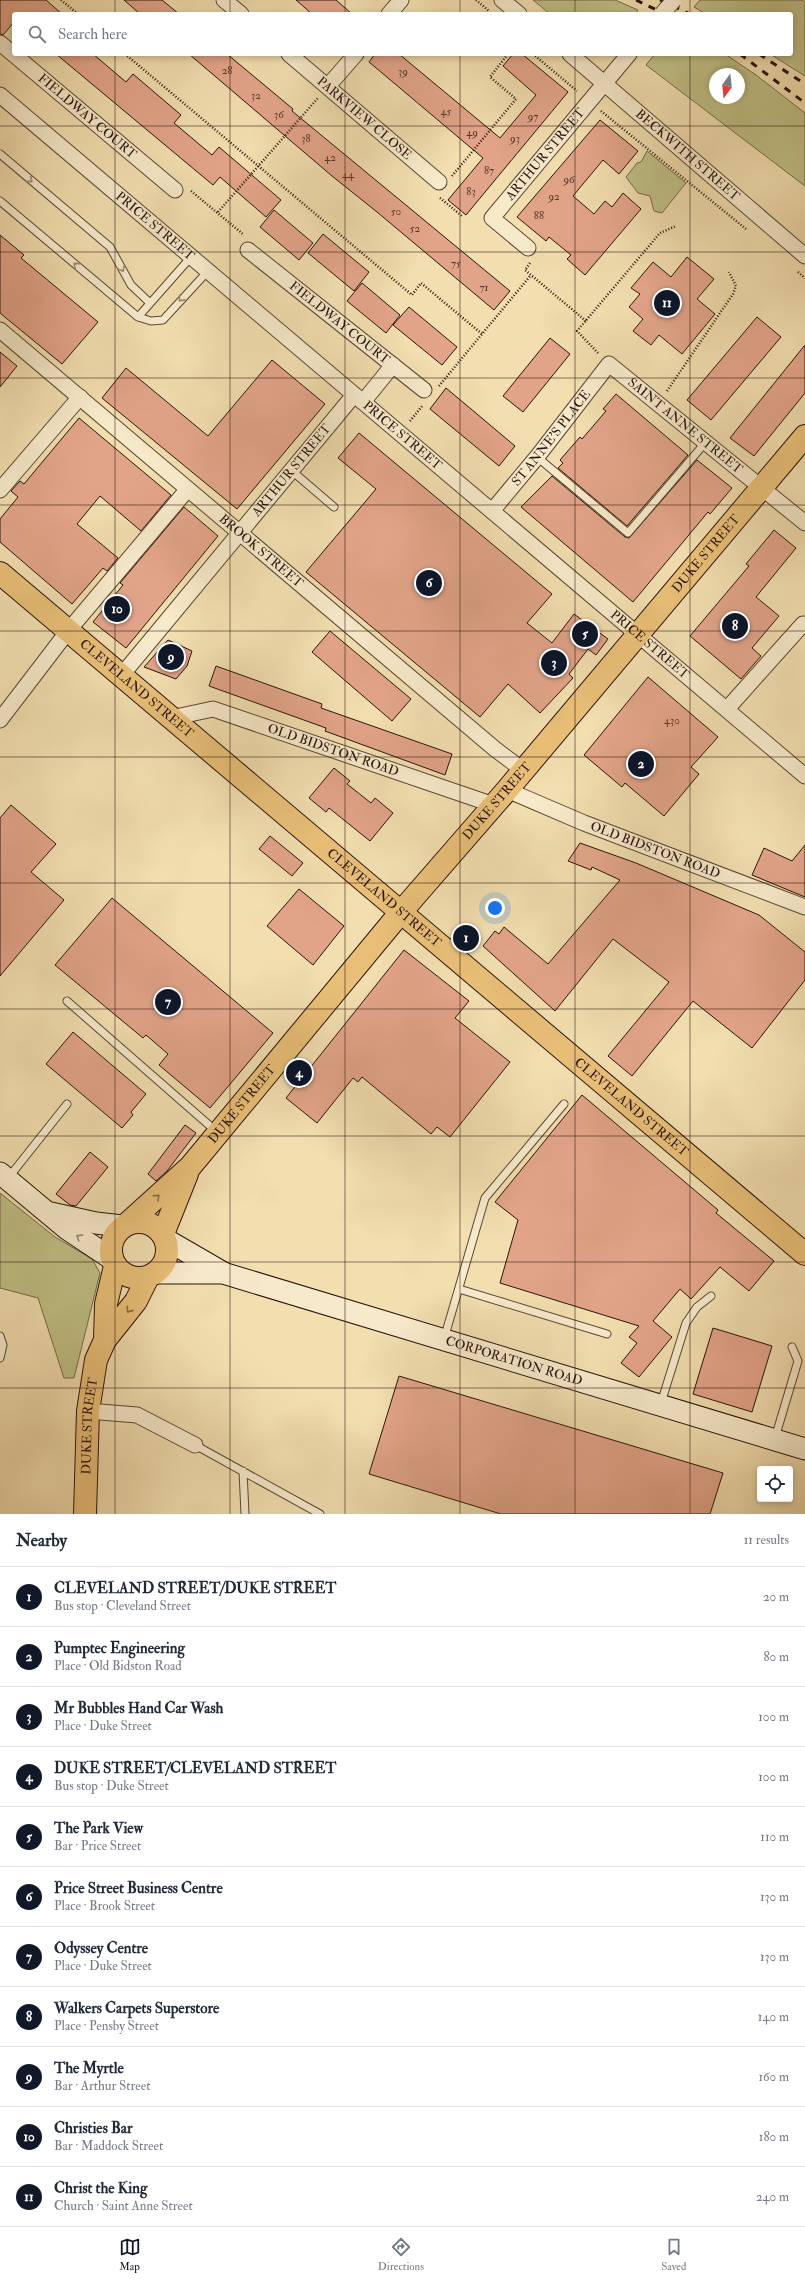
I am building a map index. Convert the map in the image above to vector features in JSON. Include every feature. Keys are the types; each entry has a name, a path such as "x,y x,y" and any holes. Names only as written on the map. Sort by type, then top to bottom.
{"main road":[{"name":"DUKE STREET","path":"125,1225 190,1167 401,912 762,489 805,436"},
{"name":"CLEVELAND STREET","path":"0,573 805,1254"},
{"name":"DUKE STREET","path":"164,1236 190,1167"},
{"path":"3,1176 67,1230 113,1262 130,1277 151,1275 166,1259 167,1250 164,1236 157,1227 147,1222 125,1225 96,1224 46,1212"},
{"path":"113,1262 111,1243 125,1225"},
{"name":"CORPORATION ROAD","path":"164,1236 223,1273 805,1449"},
{"name":"DUKE STREET","path":"105,1340 106,1304 113,1262"},
{"name":"CORPORATION ROAD","path":"151,1275 223,1273"},
{"name":"DUKE STREET","path":"85,1514 88,1411 96,1360 105,1340 136,1301 151,1275"}],"street":[{"path":"224,0 239,12"},
{"path":"391,12 401,0"},
{"path":"502,0 517,12"},
{"path":"664,12 674,0"},
{"name":"FIELDWAY COURT","path":"0,43 12,53"},
{"name":"FIELDWAY COURT","path":"16,56 181,189"},
{"name":"PARKVIEW CLOSE","path":"291,56 441,184"},
{"path":"328,86 354,56"},
{"name":"BECKWITH STREET","path":"572,56 605,82 805,256"},
{"name":"ARTHUR STREET","path":"528,248 492,218 627,56"},
{"name":"PRICE STREET","path":"0,95 358,399 804,774"},
{"name":"FIELDWAY COURT","path":"247,244 393,365 428,391"},
{"name":"BROOK STREET","path":"0,330 187,490 495,749 523,770"},
{"name":"SAINT ANNE STREET","path":"608,364 805,522"},
{"name":"ST ANNE'S PLACE","path":"492,511 537,457 608,364"},
{"name":"FIELDWAY COURT","path":"358,399 393,365"},
{"path":"0,490 80,397"},
{"name":"ARTHUR STREET","path":"121,676 292,471 358,399"},
{"path":"0,720 68,631 187,490"},
{"path":"727,710 803,624"},
{"name":"OLD BIDSTON ROAD","path":"171,718 213,709 584,823 805,907"},
{"path":"88,1411 137,1414 195,1445"}],"lane":[{"path":"0,154 110,247 130,285 150,303"},
{"path":"0,201 138,317 151,322 163,320 208,271"},
{"path":"138,317 191,257"},
{"path":"537,457 628,533 705,442"},
{"path":"292,471 334,507"},
{"path":"67,1001 218,1133"},
{"path":"3,1176 67,1104"},
{"path":"444,1339 485,1198 564,1104"},
{"path":"459,1289 607,1334"},
{"path":"661,1405 686,1323 697,1308 711,1296"},
{"path":"0,1336 3,1345 0,1358"},
{"path":"774,1440 798,1361 792,1347"},
{"path":"195,1445 320,1514"},
{"path":"243,1472 245,1514"}],"path":[{"path":"61,0 76,12"},
{"path":"476,0 490,12"},
{"path":"127,56 412,295 421,283 482,334"},
{"path":"462,216 436,195 441,184 516,99 490,77 506,56"},
{"path":"535,56 751,233"},
{"path":"218,212 328,86"},
{"path":"181,189 218,212 247,244"},
{"path":"608,364 577,331 660,234 676,226"},
{"path":"528,248 537,255 525,270 586,321"},
{"path":"793,268 805,278"},
{"path":"658,404 733,294 736,286 729,272"},
{"path":"400,433 428,391 437,388 531,275"}],"green space":[{"path":"533,0 615,0 638,10 636,12 548,12"},
{"path":"700,0 802,0 805,2 805,76 773,56 793,56 793,12 703,12 694,7"},
{"path":"653,56 728,56 756,75 805,113 805,186 646,65"},
{"path":"647,151 686,183 662,213 654,211 650,196 638,193 626,177 637,163 641,162"},
{"path":"0,1193 55,1237 92,1259 100,1273 74,1378 64,1378 38,1298 0,1288"}],"building":[{"path":"0,0 46,0 60,12 12,12 12,24 3,35 0,34"},
{"path":"124,0 162,0 177,12 138,12"},
{"path":"296,0 336,0 350,12 310,12"},
{"path":"58,56 95,56 126,82 133,74 181,115 174,123 212,155 219,147 281,200 266,217 220,177 213,185"},
{"path":"191,56 229,56 293,109 292,111 510,291 494,310 332,176"},
{"path":"374,56 401,56 500,138 536,95 503,66 511,56 524,56 568,92 466,215 448,200 483,158 369,62"},
{"path":"600,120 638,151 619,174 603,160 573,196 594,214 605,201 612,207 623,193 641,209 585,275 567,259 571,255 549,237 546,241 517,217"},
{"path":"274,210 313,243 299,260 260,227"},
{"path":"323,234 369,272 354,291 308,253"},
{"path":"0,235 24,255 21,258 98,322 62,364 0,313"},
{"path":"687,257 714,279 697,299 715,314 682,354 659,335 651,345 633,331 643,319 629,307 640,294 631,288 653,262 671,277"},
{"path":"362,283 400,315 386,333 347,301"},
{"path":"409,307 457,347 442,365 393,325"},
{"path":"757,317 781,337 711,420 687,400"},
{"path":"550,338 570,354 523,412 503,396"},
{"path":"805,345 805,393 754,456 730,438"},
{"path":"0,352 17,366 0,387"},
{"path":"272,360 325,404 237,509 102,398 126,368 208,436"},
{"path":"446,388 515,446 499,466 430,409"},
{"path":"616,394 688,455 627,526 558,468 563,463 560,460 580,437 582,439 606,411 603,409"},
{"path":"79,418 171,495 141,531 100,496 77,524 118,558 107,571 103,568 72,604 0,542 0,519 18,497 11,491 20,481 24,484"},
{"path":"359,433 552,594 527,623 552,643 574,614 608,639 596,655 588,649 569,674 573,678 540,713 508,684 480,717 306,572 376,489 338,458"},
{"path":"697,460 732,488 710,514 708,512 633,602 521,507 552,476 625,537 629,538"},
{"path":"184,507 218,536 126,648 93,622 123,585 120,583"},
{"path":"774,530 796,548 756,597 779,616 752,648 761,656 741,679 690,636 749,566 746,564"},
{"path":"330,631 411,699 392,721 312,652"},
{"path":"168,640 192,651 187,666 176,679 144,667"},
{"path":"216,666 322,704 321,708 452,754 445,775 325,731 326,728 209,686"},
{"path":"648,677 718,737 691,767 699,774 664,816 625,783 622,787 584,755"},
{"path":"334,768 350,781 347,784 371,803 375,798 393,813 370,841 329,808 326,812 309,798"},
{"path":"11,805 56,844 31,872 64,900 0,976 0,818"},
{"path":"270,836 303,863 292,876 259,849"},
{"path":"580,843 636,863 759,915 805,952 805,980 752,1048 693,1001 632,1076 608,1056 669,982 613,939 555,1011 483,946 495,931 499,934 504,927 548,964 620,880 592,867 591,870 568,861"},
{"path":"805,845 805,897 752,875 764,848 792,861"},
{"path":"299,889 344,926 313,965 267,926"},
{"path":"112,898 273,1033 210,1108 159,1065 168,1054 146,1035 143,1038 55,965"},
{"path":"404,950 469,1001 455,1018 510,1062 450,1137 437,1127 431,1134 362,1077 358,1082 353,1078 317,1123 286,1098"},
{"path":"73,1032 146,1094 131,1112 133,1115 122,1128 46,1064"},
{"path":"582,1095 718,1210 716,1213 774,1261 749,1291 720,1267 691,1299 680,1289 653,1321 672,1337 639,1377 621,1363 637,1343 629,1337 639,1326 500,1283 518,1220 495,1202"},
{"path":"185,1125 196,1133 167,1171 156,1181 148,1174"},
{"path":"90,1152 108,1167 76,1206 70,1205 56,1194"},
{"path":"713,1328 772,1346 752,1412 693,1394"},
{"path":"399,1376 723,1473 710,1514 501,1514 369,1474"}],"railway":[{"path":"636,0 661,12"},
{"path":"660,0 686,12"},
{"path":"743,56 805,103"},
{"path":"762,56 805,84"}],"place":[{"name":"Christ the King","path":"667,303"},
{"name":"Price Street Business Centre","path":"429,583"},
{"name":"Christies Bar","path":"117,609"},
{"name":"Walkers Carpets Superstore","path":"735,626"},
{"name":"The Park View","path":"585,634"},
{"name":"The Myrtle","path":"171,657"},
{"name":"Mr Bubbles Hand Car Wash","path":"554,663"},
{"name":"Pumptec Engineering","path":"641,764"},
{"name":"CLEVELAND STREET/DUKE STREET","path":"466,938"},
{"name":"Odyssey Centre","path":"168,1002"},
{"name":"DUKE STREET/CLEVELAND STREET","path":"299,1073"}]}
